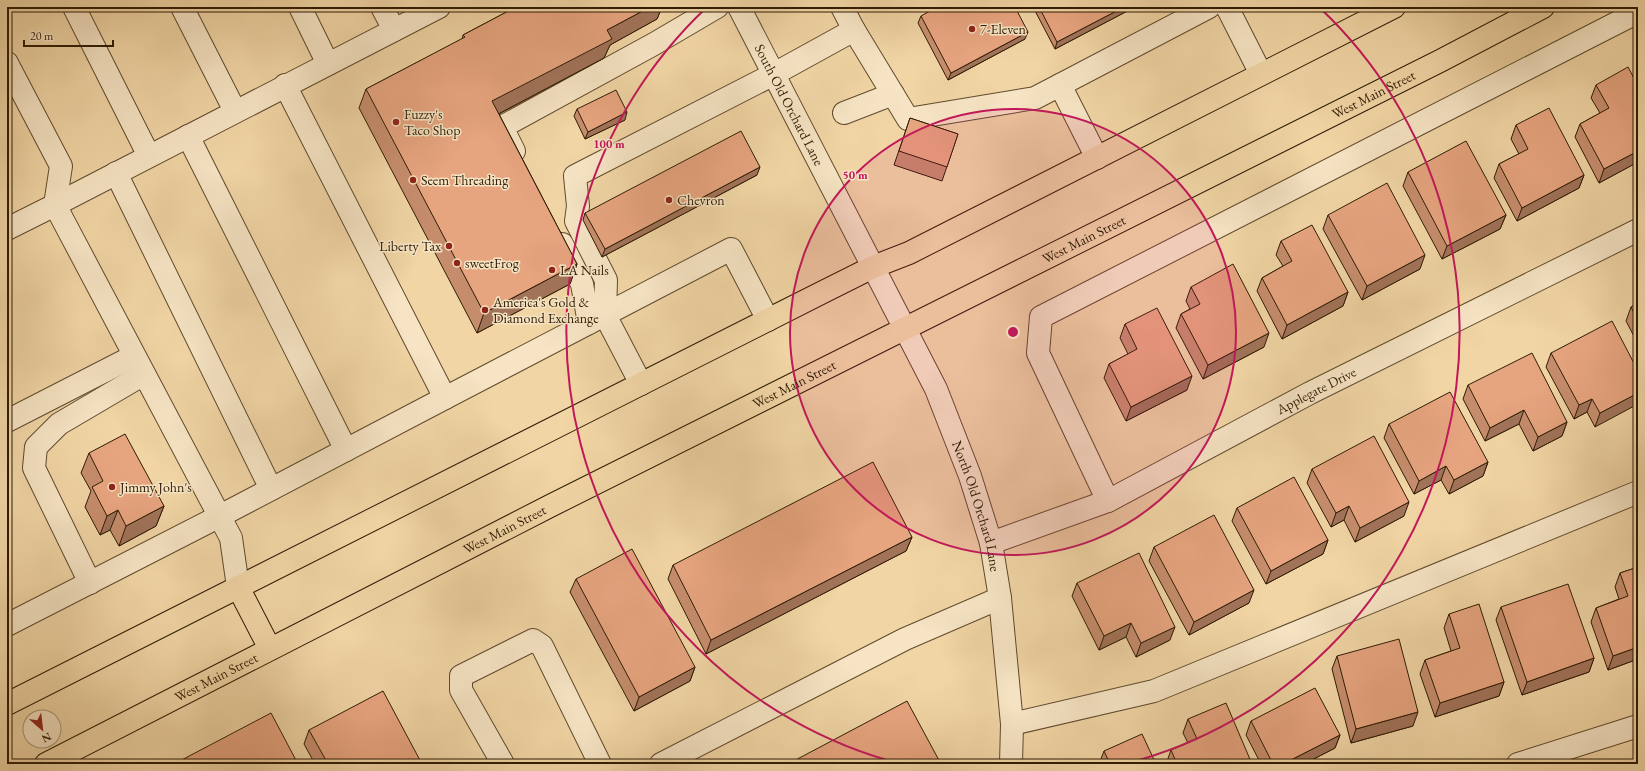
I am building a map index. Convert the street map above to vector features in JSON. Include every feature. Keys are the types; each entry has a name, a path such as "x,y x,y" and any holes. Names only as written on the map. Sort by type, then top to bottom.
{"main road":[{"path":"7,704 873,267 909,253 1394,7"},
{"name":"West Main Street","path":"46,764 559,501 1440,61 1543,7"},
{"path":"238,587 270,649"}],"street":[{"path":"74,7 149,156"},
{"path":"182,7 235,111"},
{"path":"300,7 328,64"},
{"path":"382,7 394,30"},
{"path":"7,229 439,7"},
{"path":"523,168 502,127 654,44 717,7"},
{"name":"South Old Orchard Lane","path":"739,7 873,267"},
{"path":"842,7 854,30 908,120 1035,98 1209,7"},
{"path":"1227,7 1261,74"},
{"path":"1108,501 1038,353 1041,317 1638,12"},
{"path":"597,319 606,280 576,221 578,206 575,176 774,74 854,30"},
{"path":"7,63 62,166 55,205 231,538 238,587"},
{"path":"285,85 446,398"},
{"path":"1060,86 1097,158"},
{"path":"844,113 893,94"},
{"path":"188,136 346,450"},
{"path":"116,173 271,489"},
{"path":"554,230 582,284 597,319 641,384"},
{"name":"Applegate Drive","path":"991,542 1108,501 1310,393 1638,230"},
{"path":"7,625 220,516 732,249 768,320"},
{"name":"North Old Orchard Lane","path":"873,267 936,389 970,476 991,542 1000,598 1012,724 1012,764"},
{"path":"7,422 139,365"},
{"path":"90,583 34,468 36,447 59,424 139,365"},
{"path":"1012,724 1154,691 1638,492"},
{"path":"661,764 905,639 1000,598"},
{"path":"503,764 462,690 461,676 533,640 542,646 600,764"},
{"path":"1518,764 1638,726"}],"building":[{"path":"516,7 650,7 607,30 612,39 492,101 577,264 484,313 366,89 465,37 463,35"},
{"path":"937,7 1015,7 1028,32 951,73 921,16"},
{"path":"1039,7 1124,7 1057,42"},
{"path":"1628,67 1638,86 1638,151 1604,169 1580,124 1609,108 1596,85"},
{"path":"616,90 627,112 588,132 577,109"},
{"path":"1549,108 1584,175 1522,208 1499,164 1528,149 1516,125"},
{"path":"910,118 958,134 947,167 899,151"},
{"path":"741,131 760,167 605,249 585,213"},
{"path":"1466,141 1506,215 1447,246 1408,172"},
{"path":"1387,183 1425,255 1367,286 1328,215"},
{"path":"1312,225 1348,292 1287,325 1262,278 1292,261 1281,241"},
{"path":"1233,264 1269,333 1208,365 1181,314 1200,304 1191,287"},
{"path":"1638,303 1638,321 1631,307"},
{"path":"1157,308 1192,376 1131,407 1109,364 1137,349 1125,324"},
{"path":"1612,321 1638,371 1638,393 1600,413 1592,399 1579,405 1551,353"},
{"path":"1532,353 1567,422 1538,437 1524,410 1490,428 1468,385"},
{"path":"1450,392 1488,462 1454,480 1446,466 1419,481 1389,424"},
{"path":"125,434 164,506 126,526 118,510 107,516 92,487 103,481 89,453"},
{"path":"1374,436 1409,502 1360,528 1349,506 1336,513 1312,469"},
{"path":"873,462 912,537 711,640 673,565"},
{"path":"1294,477 1328,540 1271,571 1237,508"},
{"path":"1214,515 1254,590 1194,622 1154,547"},
{"path":"632,549 695,667 639,697 576,579"},
{"path":"1139,553 1175,627 1141,643 1131,623 1104,636 1077,583"},
{"path":"1638,567 1638,647 1613,656 1596,608 1628,596 1620,573"},
{"path":"1568,584 1594,658 1527,682 1501,607"},
{"path":"1479,604 1504,682 1440,703 1425,660 1460,648 1449,614"},
{"path":"1399,639 1418,712 1356,729 1337,656"},
{"path":"1315,688 1340,735 1283,764 1273,764 1251,721"},
{"path":"383,691 422,764 328,764 309,730"},
{"path":"907,701 941,764 788,764"},
{"path":"1226,703 1252,764 1177,764 1171,750 1197,739 1188,719"},
{"path":"271,713 298,764 174,764"},
{"path":"1142,734 1156,764 1110,764 1104,751"}],"place":[{"name":"7-Eleven","path":"972,29"},
{"name":"Fuzzy's Taco Shop","path":"396,122"},
{"name":"Seem Threading","path":"413,180"},
{"name":"Chevron","path":"669,200"},
{"name":"Liberty Tax","path":"449,246"},
{"name":"sweetFrog","path":"457,263"},
{"name":"LA Nails","path":"552,270"},
{"name":"America's Gold & Diamond Exchange","path":"485,310"},
{"name":"Jimmy John's","path":"112,487"}]}
